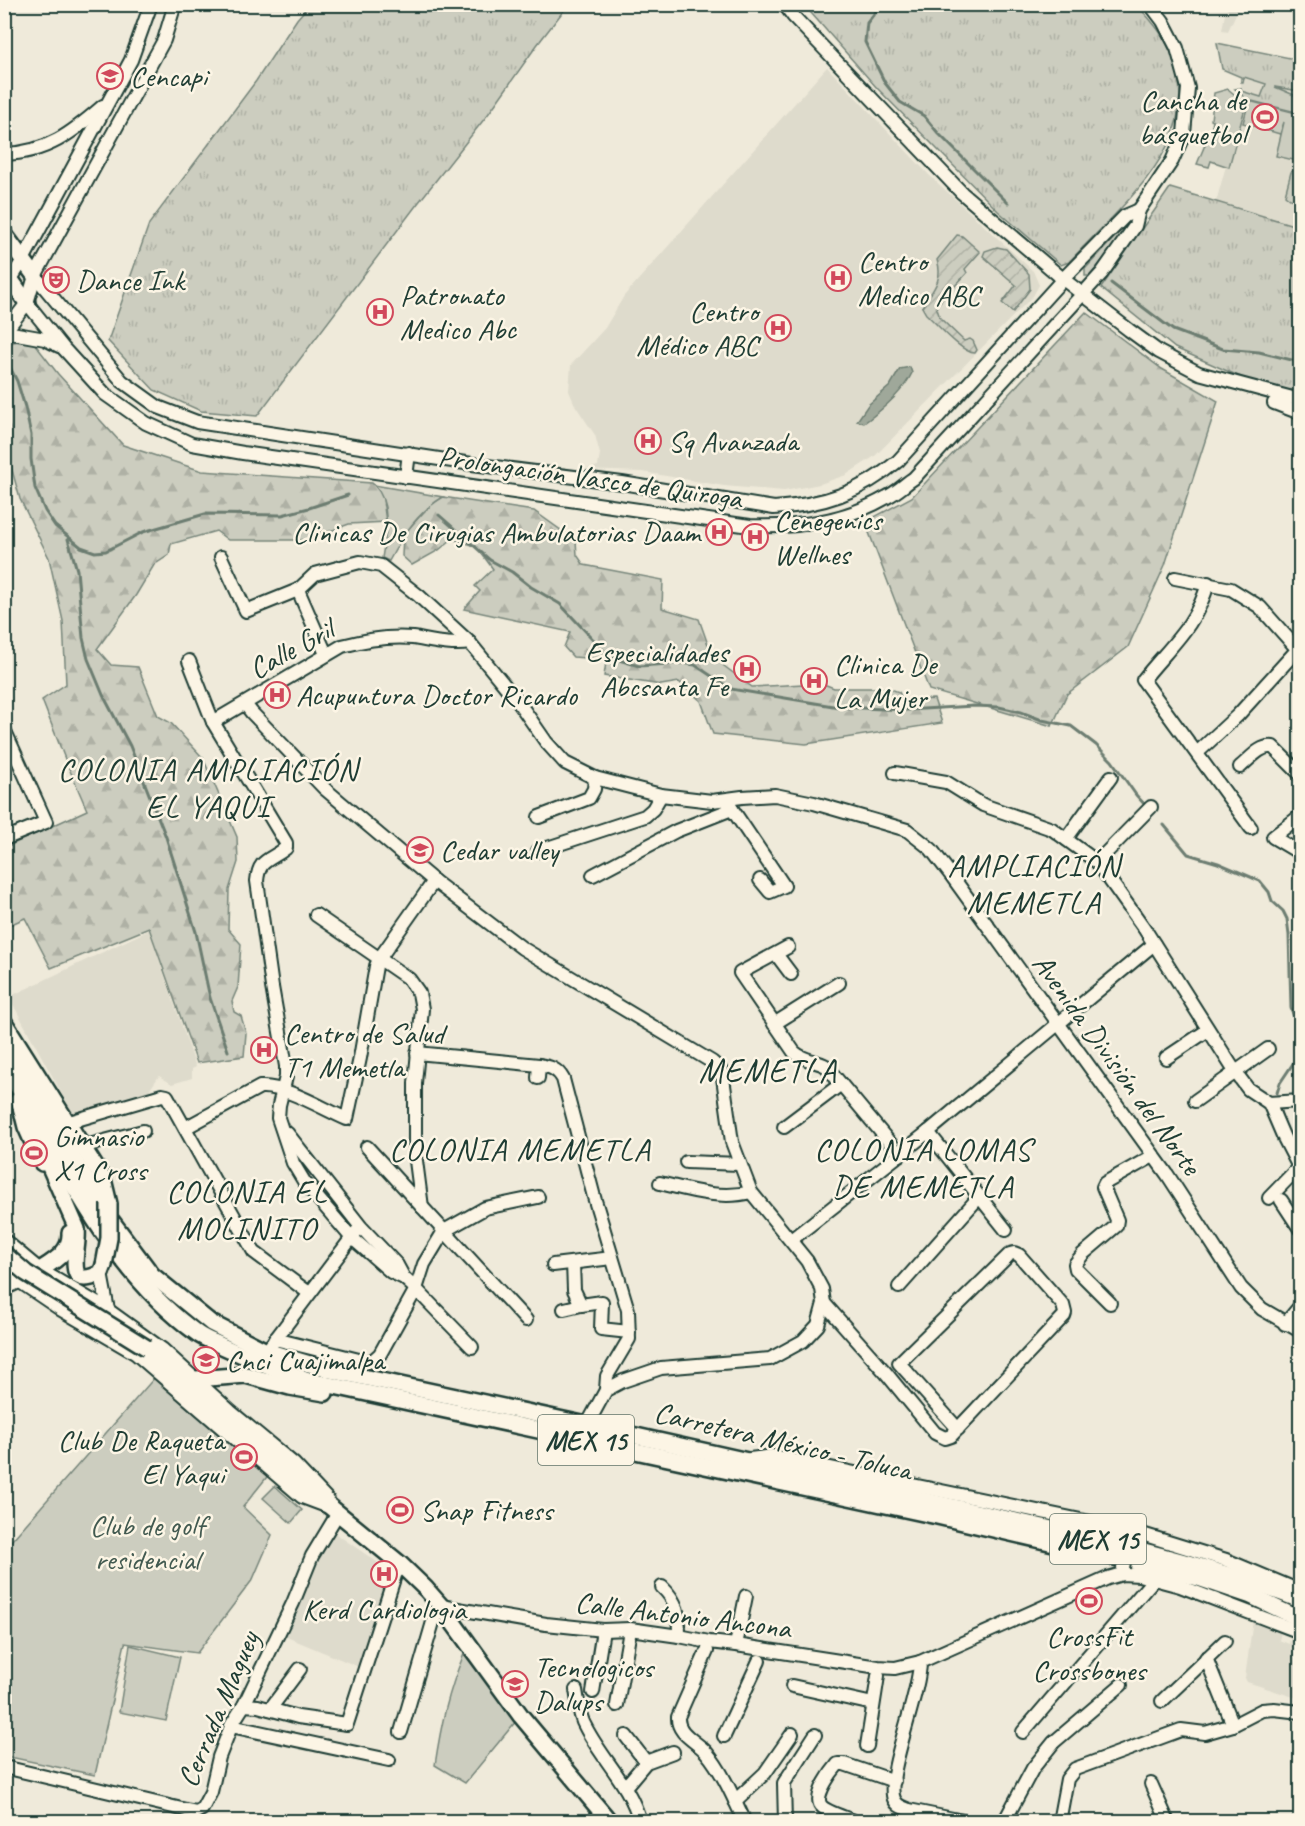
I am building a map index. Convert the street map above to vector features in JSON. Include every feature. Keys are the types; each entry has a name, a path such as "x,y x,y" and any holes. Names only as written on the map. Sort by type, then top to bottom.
{"main road":[{"path":"4,234 35,276"},
{"path":"7,278 27,303"},
{"path":"4,1022 103,1179 109,1204 110,1222 103,1269 84,1279 78,1274 74,1264 78,1242 77,1229 39,1140 20,1105"},
{"name":"Carretera México - Toluca","path":"4,1045 110,1219 152,1275 211,1323 330,1370 587,1425 1142,1550 1258,1584 1300,1600"},
{"name":"Carretera México - Toluca","path":"4,1064 87,1210 139,1279 166,1308 200,1335 258,1363 311,1381 936,1516 1145,1564 1198,1578 1251,1596 1300,1619"},
{"path":"15,1082 26,1127 67,1218 70,1231 70,1239 62,1255 40,1270"},
{"path":"4,1254 26,1273 147,1348 306,1487 399,1563 441,1606 521,1716 610,1821"},
{"path":"196,1379 246,1375 290,1388 394,1399"}],"street":[{"path":"7,278 23,260 109,102 131,60 151,4"},
{"path":"64,349 45,339 5,328 27,303 35,276 164,40 175,4"},
{"path":"784,4 962,194 1083,295 1159,352 1176,362 1199,373 1300,400"},
{"name":"Prolongación Vasco de Quiroga","path":"27,303 64,349 105,394 146,423 192,444 750,526 799,525 832,519 888,497 914,478 1083,295 1102,273 1135,226 1138,210 1177,151 1184,134 1188,101 1188,88 1177,48 1163,21 1150,4"},
{"path":"131,60 131,65 137,68 151,64"},
{"path":"4,154 21,153 64,138 109,102"},
{"name":"Prolongación Vasco de Quiroga","path":"35,276 122,381 158,407 197,422 472,464 614,482 774,508 825,501 879,477 898,461 1063,279 1125,216 1138,210"},
{"path":"39,229 56,238"},
{"path":"1274,403 1300,413"},
{"path":"406,477 409,453"},
{"name":"Avenida División del Norte","path":"221,557 246,611 298,590 315,574 360,562 381,566 419,596 470,643 519,703 546,742 565,763 595,778 661,795 729,804 775,795 814,803 907,830 931,849 1153,1156 1241,1288 1262,1309 1300,1331"},
{"path":"1175,578 1231,589 1260,607 1299,650 1238,715 1197,753"},
{"path":"1208,584 1202,604 1184,633 1162,655 1143,680 1251,828"},
{"path":"298,590 326,654"},
{"name":"Calle Gril","path":"213,722 326,654 354,643 397,637 448,644 470,643"},
{"path":"189,661 213,722 286,843 286,848 266,860 258,869 257,881 286,1066 286,1077 278,1111 280,1125 293,1163 305,1184 351,1237 391,1272 404,1278 472,1347"},
{"path":"245,704 325,789 434,881 522,948 712,1062 720,1070 729,1126 751,1192 807,1261 822,1289 824,1303 818,1325 802,1341 770,1359 661,1368 623,1381 606,1390"},
{"path":"4,729 46,822 6,834"},
{"path":"1240,767 1261,748 1268,746 1273,747 1300,774"},
{"path":"895,773 946,782 983,805 1052,830 1097,862 1154,944 1236,1073 1248,1089 1269,1102 1300,1168 1275,1199 1300,1229"},
{"path":"1066,838 1111,777"},
{"path":"539,817 589,798 594,789 595,778"},
{"path":"538,851 645,816 653,809 661,795"},
{"path":"593,875 729,804 784,886 770,892 760,880"},
{"path":"1097,862 1151,807"},
{"path":"1300,816 1273,837 1300,853"},
{"path":"185,1128 260,1087 282,1090 347,1119 379,959 434,881"},
{"path":"316,915 409,979 419,993 422,1009 415,1083 415,1153 422,1207"},
{"path":"791,1240 900,1155 1154,944"},
{"path":"788,947 740,973 794,1052 801,1058 826,1066 900,1155"},
{"path":"776,954 791,974"},
{"path":"774,1024 839,983"},
{"path":"1166,1058 1208,1030"},
{"path":"1195,1101 1268,1049"},
{"path":"417,1053 538,1071 553,1067 560,1072 628,1310 628,1340 607,1376 606,1390 587,1425"},
{"path":"784,1127 841,1084"},
{"path":"73,1121 162,1095 167,1096 254,1252 309,1293"},
{"path":"1269,1102 1300,1101"},
{"path":"280,1125 361,1227 397,1265 404,1278"},
{"path":"90,1145 143,1131"},
{"path":"928,1132 1005,1230"},
{"path":"367,1147 526,1320"},
{"path":"1110,1303 1076,1269 1075,1264 1083,1254 1116,1226 1117,1221 1103,1187 1105,1183 1153,1156"},
{"path":"686,1162 740,1164"},
{"path":"660,1183 706,1194 751,1192"},
{"path":"361,1227 351,1237 271,1345 372,1361 380,1354 416,1289 424,1264 444,1231 484,1208 538,1197"},
{"path":"899,1287 979,1197"},
{"path":"4,1240 40,1270 108,1310 162,1349 230,1411 294,1464 326,1495 336,1511"},
{"path":"824,1303 886,1372 935,1433 945,1438 951,1437 1065,1313 1063,1305 1019,1255 1014,1252 1010,1254 899,1363 958,1429"},
{"path":"553,1264 612,1258"},
{"path":"573,1263 574,1290 581,1305"},
{"path":"103,1269 108,1310"},
{"path":"4,1289 40,1270 84,1279"},
{"path":"4,1271 60,1309 135,1353 302,1497 336,1511"},
{"path":"564,1309 602,1302 601,1329 629,1332"},
{"path":"1285,1324 1300,1306"},
{"path":"739,1460 773,1456 1129,1533 1226,1560 1300,1591"},
{"name":"Cerrada Maguey","path":"4,1767 196,1812 202,1809 211,1792 219,1756 231,1726 244,1705 293,1603 312,1556 336,1511"},
{"path":"1129,1533 1122,1571 1155,1579 1222,1601 1300,1632"},
{"path":"244,1705 298,1717 347,1724 399,1563"},
{"name":"Calle Antonio Ancona","path":"441,1606 546,1624 603,1630 630,1629 895,1668 920,1662 1122,1571"},
{"path":"1023,1732 1155,1579"},
{"path":"662,1587 676,1604 679,1636"},
{"path":"736,1645 746,1596"},
{"path":"401,1732 433,1622 441,1606"},
{"path":"593,1692 603,1630"},
{"path":"617,1705 629,1636"},
{"path":"1162,1701 1225,1641"},
{"path":"707,1651 678,1718 678,1724 682,1731 713,1762 745,1821"},
{"path":"1206,1658 1233,1725"},
{"path":"724,1736 759,1661"},
{"path":"920,1662 920,1673 894,1781 893,1798 900,1807 968,1821"},
{"path":"270,1709 300,1669"},
{"path":"867,1746 878,1676"},
{"path":"1004,1821 1033,1768 1054,1742 1121,1685"},
{"path":"792,1686 873,1704"},
{"path":"576,1690 583,1722 626,1787 640,1821"},
{"path":"1059,1821 1067,1779 1075,1769 1181,1730 1205,1733 1233,1725 1262,1710 1274,1708 1300,1712"},
{"path":"231,1726 389,1760"},
{"path":"735,1801 758,1782 792,1734"},
{"path":"785,1821 784,1783 815,1735"},
{"path":"626,1736 646,1762"},
{"path":"626,1787 646,1762 673,1752"},
{"path":"855,1821 824,1808 820,1803 819,1797 822,1789 838,1764 894,1781"},
{"path":"1151,1784 1168,1821"}],"shaded area":[{"path":"1230,5 1240,5 1228,31 1222,30 1225,14"},
{"path":"1217,43 1300,60 1300,227 1216,202 1240,115 1241,96 1241,77 1222,69"},
{"name":"Centro Medico ABC","path":"827,67 929,175 1033,271 1039,285 1033,296 875,456 846,475 820,484 784,491 724,486 643,472 584,470 598,466 600,454 595,435 575,405 569,391 571,365 605,328 624,296"},
{"path":"910,367 912,373 908,380 891,400 864,423 857,421 868,405 890,386 900,369"},
{"path":"149,930 196,1067 192,1069 192,1078 172,1084 159,1076 146,1095 73,1114 9,997"},
{"path":"332,1531 390,1571 359,1667 282,1635 310,1566"},
{"path":"1253,1620 1281,1632 1279,1640 1289,1644 1291,1635 1300,1639 1300,1699 1247,1682 1245,1678"}],"green space":[{"path":"309,5 568,5 489,113 257,416 201,411 154,390 108,341 149,224 256,81 297,19"},
{"path":"804,5 1137,5 1163,37 1177,71 1180,103 1173,133 1158,162 1139,188 1069,262 1061,265 998,211 877,88"},
{"path":"1217,43 1300,60 1300,91 1275,87 1300,100 1300,113 1248,100 1235,89 1241,88 1241,91 1261,97 1266,84 1244,77 1241,82 1241,77 1222,69"},
{"path":"1228,89 1246,104 1229,167 1211,161 1209,167 1197,164 1209,140 1213,121 1211,120 1214,93"},
{"path":"1249,101 1300,114 1300,165 1294,164 1294,160 1276,156 1284,122 1280,134 1243,123"},
{"path":"1300,170 1300,202 1285,195 1291,172"},
{"path":"1170,188 1300,227 1300,393 1250,381 1175,348 1101,288"},
{"path":"1131,220 1133,221 1090,276 1085,276 1085,269"},
{"path":"957,235 962,236 980,252 965,269 967,273 936,306 940,318 964,341 970,339 973,341 977,350 975,353 964,349 957,343 926,314 922,307 938,279 937,260"},
{"path":"997,247 1006,249 1029,274 1030,289 1013,312 1002,303 1016,285 983,256 985,251"},
{"path":"1086,312 1162,369 1218,401 1165,565 1128,647 1067,694 1052,726 929,690 865,522 912,497"},
{"path":"22,340 34,343 58,374 123,445 202,471 372,483 382,492 386,522 349,524 306,540 228,540 216,531 171,544 169,555 154,565 136,595 97,649 111,665 138,667 158,716 171,723 203,758 237,837 238,862 229,890 228,929 241,944 238,987 232,1001 234,1012 241,1016 246,1033 244,1056 197,1063 149,928 51,968 25,918 5,927 4,848 87,810 42,700 66,684 63,621 49,558 20,499 12,470 5,420 5,344"},
{"path":"374,485 443,497 412,525 389,561 382,558 386,530 385,510 380,492"},
{"path":"443,497 534,511 576,541 577,555 584,565 663,580 662,608 699,619 711,653 752,687 821,683 834,688 888,688 899,692 903,700 934,699 942,723 806,744 713,734 701,701 679,682 661,685 604,676 606,662 600,659 573,657 564,647 570,632 464,609 480,591 475,586 493,569 476,546 452,539 439,550 412,565 402,556 403,535 430,505"},
{"name":"Club de golf residencial","path":"156,1376 270,1473 243,1507 272,1535 253,1579 197,1653 125,1643 95,1775 5,1756 5,1548"},
{"path":"275,1486 302,1510 291,1523 263,1498"},
{"path":"130,1645 180,1657 166,1721 119,1712"},
{"path":"464,1654 517,1720 465,1783 435,1765 446,1709"}],"waterway":[{"path":"876,4 877,10 867,23 865,42 885,83 900,102 924,116 1008,203"},
{"path":"1111,283 1173,330 1223,349 1259,352 1300,362"},
{"path":"4,356 17,381 25,407 31,435 31,459 35,488 45,511 55,526 81,547 95,552 106,551 143,532 205,514 282,515 348,495"},
{"path":"439,515 490,560 560,604 604,651 619,660 639,666 683,663 695,665 731,689 839,707 906,710 974,706 999,707 1021,712 1042,720 1071,726 1112,761 1146,806"},
{"path":"68,539 77,570 83,638 88,659 103,695 130,746 166,837 196,932 210,998 228,1051"},
{"path":"1164,825 1188,854 1218,863 1260,881 1269,892 1272,901 1283,911 1287,919 1289,935 1291,1008 1300,1028"},
{"path":"1277,1093 1280,1083 1300,1053"},
{"path":"1279,1107 1282,1119"}],"place":[{"name":"Cencapi","path":"110,76"},
{"name":"Cancha de básquetbol","path":"1265,117"},
{"name":"Centro Medico ABC","path":"838,278"},
{"name":"Dance Ink","path":"56,280"},
{"name":"Patronato Medico Abc","path":"380,312"},
{"name":"Centro Médico ABC","path":"778,328"},
{"name":"Sq Avanzada","path":"648,441"},
{"name":"Clinicas De Cirugias Ambulatorias Daam","path":"719,532"},
{"name":"Cenegenics Wellnes","path":"755,537"},
{"name":"Especialidades Abcsanta Fe","path":"747,669"},
{"name":"Clinica De La Mujer","path":"814,681"},
{"name":"Acupuntura Doctor Ricardo","path":"277,695"},
{"name":"Cedar valley","path":"420,850"},
{"name":"Centro de Salud T1 Memetla","path":"264,1050"},
{"name":"Gimnasio X1 Cross","path":"34,1153"},
{"name":"Cnci Cuajimalpa","path":"206,1360"},
{"name":"Club De Raqueta El Yaqui","path":"244,1457"},
{"name":"Snap Fitness","path":"400,1510"},
{"name":"Kerd Cardiologia","path":"384,1574"},
{"name":"CrossFit Crossbones","path":"1089,1601"},
{"name":"Tecnologicos Dalups","path":"515,1684"}],"district":[{"name":"COLONIA AMPLIACIÓN EL YAQUI","path":"208,788"},
{"name":"AMPLIACIÓN MEMETLA","path":"1034,884"},
{"name":"MEMETLA","path":"768,1071"},
{"name":"COLONIA MEMETLA","path":"520,1149"},
{"name":"COLONIA LOMAS DE MEMETLA","path":"923,1168"},
{"name":"COLONIA EL MOLINITO","path":"247,1210"}]}
